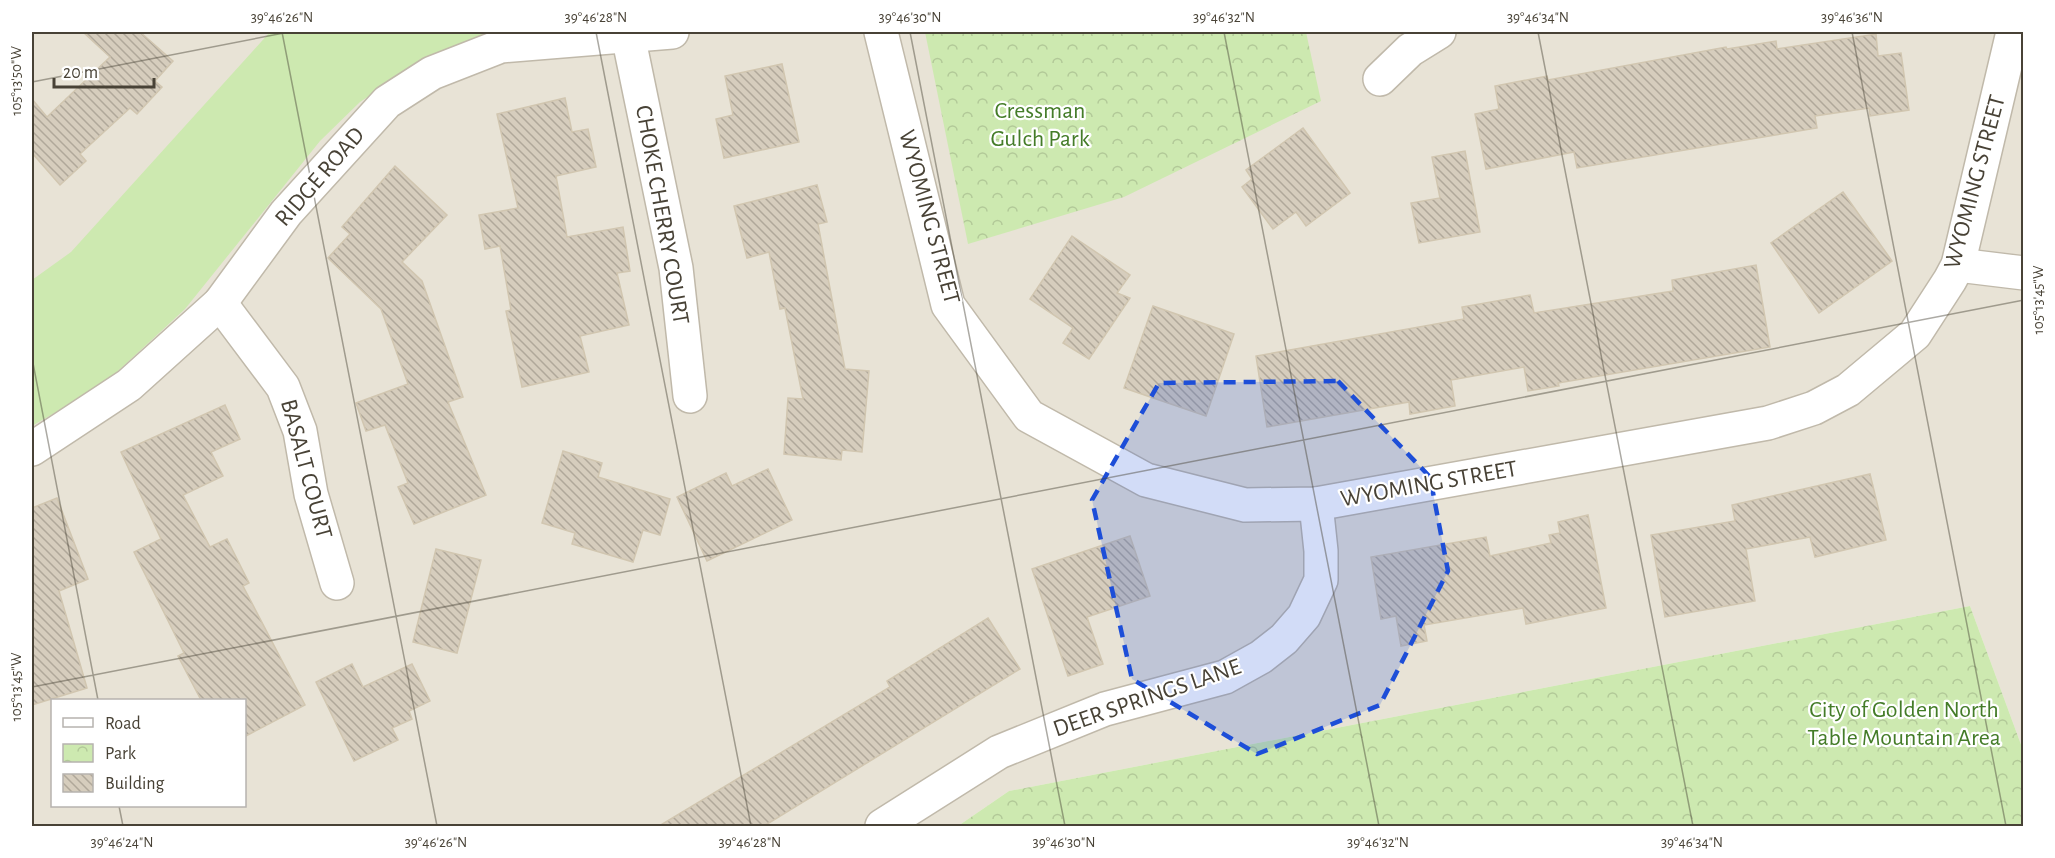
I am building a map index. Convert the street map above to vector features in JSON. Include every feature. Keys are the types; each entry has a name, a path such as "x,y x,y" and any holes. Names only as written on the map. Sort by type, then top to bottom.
{"street":[{"name":"RIDGE ROAD","path":"32,449 129,385 220,303 286,213 387,102 432,73 501,46 672,32"},
{"name":"WYOMING STREET","path":"881,32 948,305 1029,416 1146,480 1245,505 1316,504 1768,423 1815,408 1848,390 1916,334 1958,266 2013,32"},
{"path":"1380,79 1410,50 1439,32"},
{"name":"CHOKE CHERRY COURT","path":"628,35 676,268 690,396"},
{"path":"1958,266 2024,273"},
{"name":"BASALT COURT","path":"220,303 283,387 300,431 311,494 337,583"},
{"name":"DEER SPRINGS LANE","path":"882,826 999,752 1105,709 1225,677 1261,657 1284,639 1304,616 1321,580 1321,551 1316,504"}],"highlighted area":[{"path":"1338,381 1430,477 1448,571 1380,705 1257,754 1132,679 1092,500 1159,383"}],"shaded area":[{"path":"32,32 2023,32 2023,750 1970,606 1009,791 958,826 32,826"}],"green space":[{"path":"270,32 511,32 410,69 360,102 320,141 185,309 104,384 32,426 32,280 71,252"},
{"name":"Cressman Gulch Park","path":"925,32 1306,32 1321,101 1124,197 968,244"},
{"name":"City of Golden North Table Mountain Area","path":"1970,606 2023,750 2023,826 958,826 1009,791"}],"building":[{"path":"83,32 140,32 173,61 155,81 162,87 137,114 130,108 80,154 86,161 60,185 32,153 32,99 47,117 110,57"},
{"path":"1876,34 1878,56 1901,53 1909,110 1870,116 1869,108 1815,116 1817,128 1577,168 1574,152 1486,169 1475,114 1499,109 1495,86 1547,76 1548,80 1726,47 1727,49 1776,41 1777,49"},
{"path":"782,64 799,142 724,158 716,119 733,115 725,76"},
{"path":"565,98 572,132 588,129 596,167 556,176 567,237 623,227 630,271 617,273 629,325 580,336 589,372 522,387 506,311 511,310 500,246 485,249 479,215 518,208 497,114"},
{"path":"1303,128 1350,193 1306,226 1296,212 1273,229 1242,187 1252,179 1246,170"},
{"path":"1465,151 1480,232 1419,243 1411,203 1440,198 1432,157"},
{"path":"395,166 447,215 402,262 422,281 463,397 448,402 486,495 414,524 398,487 408,483 385,425 366,431 356,403 408,384 381,309 328,258 350,234 342,227"},
{"path":"817,185 827,222 818,224 845,369 869,371 862,452 842,450 841,460 784,454 788,398 803,399 785,308 780,309 769,252 747,258 734,206"},
{"path":"1843,192 1892,261 1819,313 1771,243"},
{"path":"1072,236 1130,275 1117,293 1130,298 1089,359 1063,343 1073,328 1030,299"},
{"path":"1756,265 1770,347 1558,383 1559,386 1528,391 1524,367 1451,380 1455,406 1410,414 1409,402 1267,427 1256,356 1464,319 1462,307 1530,295 1534,313 1673,291 1672,280"},
{"path":"1153,306 1234,334 1206,416 1124,388"},
{"path":"225,405 240,439 211,452 223,476 183,495 210,547 227,539 249,583 243,586 305,705 246,736 246,699 200,699 178,656 184,653 134,552 161,539 121,452"},
{"path":"563,451 602,463 598,477 670,499 660,535 643,530 633,562 572,544 575,533 542,523"},
{"path":"768,469 792,520 707,561 677,497 726,473 732,486"},
{"path":"1870,474 1886,540 1815,557 1810,537 1746,549 1755,601 1665,617 1651,535 1735,521 1732,505"},
{"path":"57,498 88,579 59,591 87,688 32,705 32,508"},
{"path":"1588,515 1606,608 1526,624 1523,608 1424,625 1427,641 1401,646 1396,616 1381,619 1371,557 1486,537 1490,556 1551,543 1549,535 1560,533 1558,522"},
{"path":"1130,536 1150,596 1087,617 1103,664 1068,676 1032,569"},
{"path":"436,549 481,560 457,653 413,642"},
{"path":"988,618 1020,669 764,826 659,826 890,687 887,681"},
{"path":"352,664 363,687 412,664 430,701 409,711 412,719 392,728 398,740 354,761 316,682"}]}
